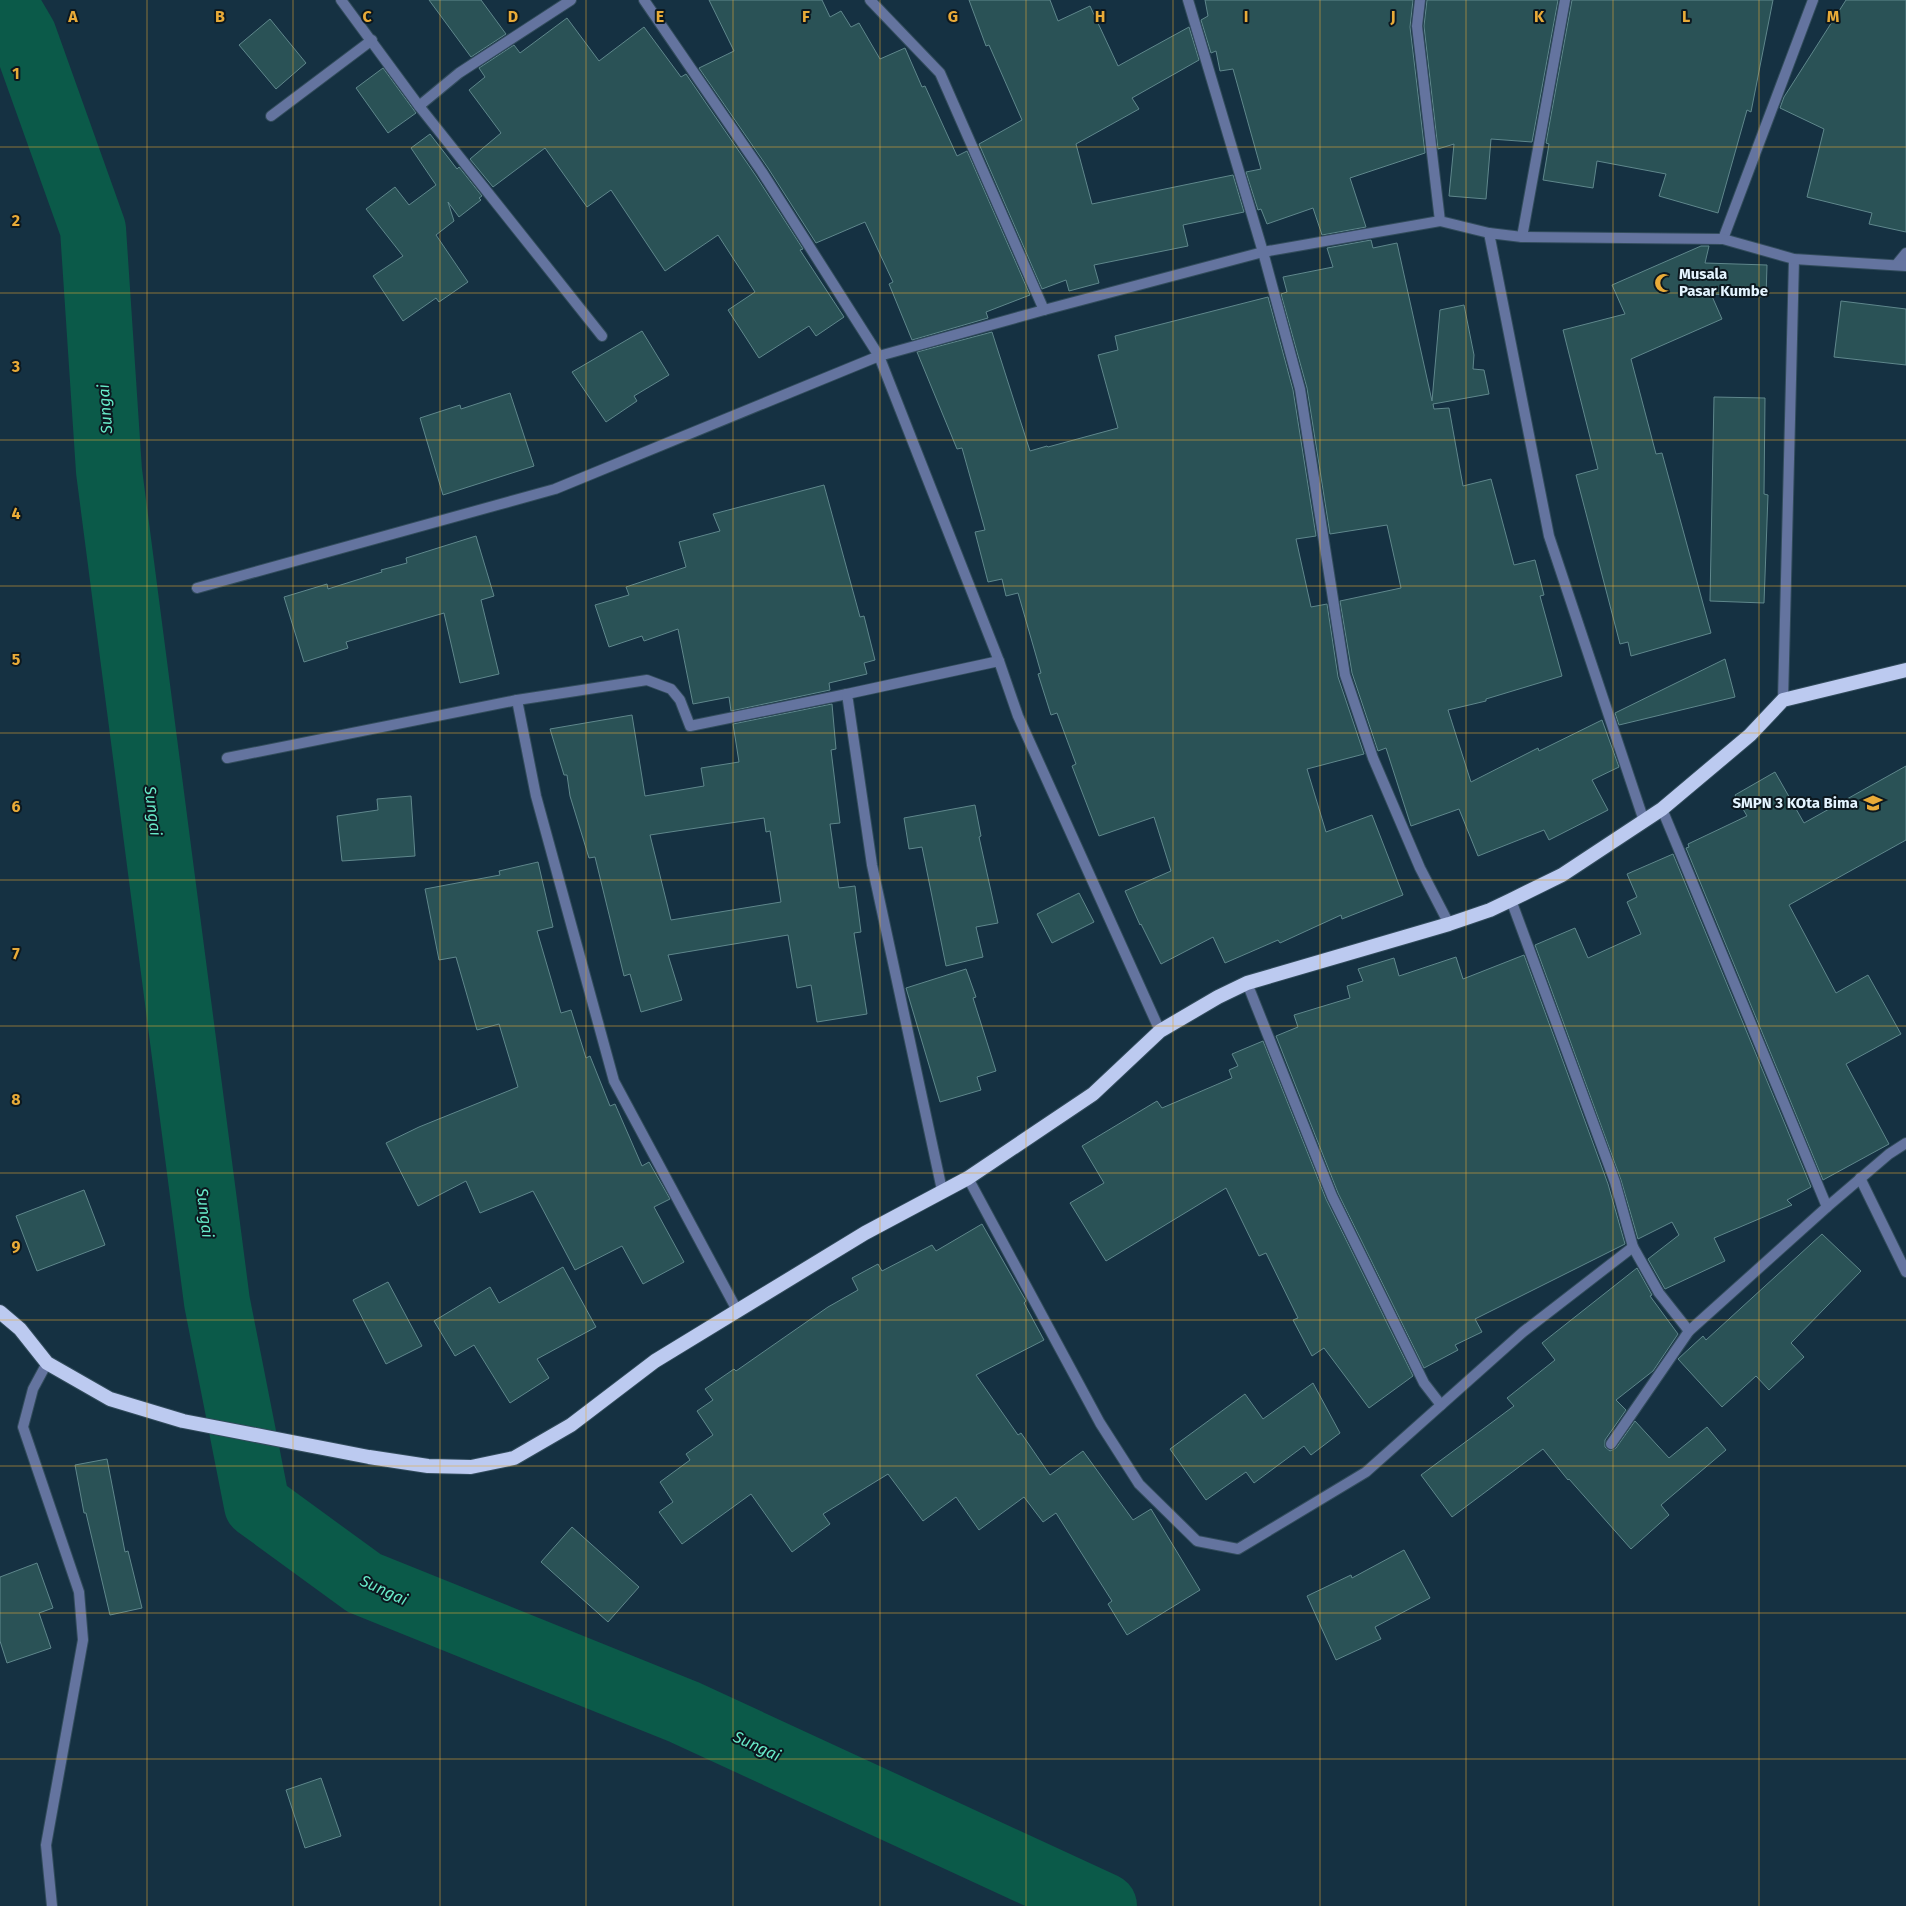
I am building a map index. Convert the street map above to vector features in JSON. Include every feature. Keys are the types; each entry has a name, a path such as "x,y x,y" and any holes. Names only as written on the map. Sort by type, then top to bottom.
{"highway":[{"path":"0,1312 20,1329 47,1363 110,1399 183,1421 369,1458 428,1466 471,1467 514,1458 571,1425 655,1361 865,1233 942,1190 968,1178 1093,1094 1160,1031 1218,997 1247,983 1449,924 1490,910 1562,875 1662,809 1750,735 1783,700 1906,670"}],"street":[{"path":"342,0 419,106 602,336"},
{"path":"419,106 459,72 571,0"},
{"path":"644,0 762,172 878,356 999,662 1018,716 1160,1031"},
{"path":"870,0 940,73 1044,310"},
{"path":"1188,0 1263,252 1300,389 1345,676 1373,758 1420,868 1449,924"},
{"path":"1420,0 1417,26 1440,221"},
{"path":"1522,237 1565,0"},
{"path":"1723,239 1813,0"},
{"path":"271,116 372,40"},
{"path":"197,588 555,489 878,356 1263,252 1440,221 1489,233 1522,237 1723,239 1794,260 1901,265 1906,253"},
{"path":"1489,233 1549,536 1644,821"},
{"path":"1783,700 1794,260"},
{"path":"227,758 517,700 647,680 671,689 680,700 690,726 999,662"},
{"path":"847,694 872,864 942,1190"},
{"path":"517,700 536,796 614,1081 738,1312"},
{"path":"1662,809 1827,1207"},
{"path":"1511,900 1615,1182 1633,1247 1659,1293 1689,1331"},
{"path":"1247,983 1332,1196 1424,1383 1441,1406"},
{"path":"1611,1444 1689,1331 1860,1178 1906,1142"},
{"path":"968,1178 1100,1423 1139,1484 1197,1541 1238,1549 1366,1472 1523,1332 1633,1247"},
{"path":"1860,1178 1906,1272"},
{"path":"47,1363 33,1389 23,1427 79,1592 83,1640 46,1846 52,1906"}],"building":[{"path":"429,0 481,0 506,34 471,57"},
{"path":"709,0 822,0 830,17 841,11 851,27 859,23 880,59 905,48 922,87 925,86 957,156 967,151 1030,295 986,312 988,318 912,340 889,284 893,282 865,222 816,243 768,168 699,68 734,51"},
{"path":"969,0 1050,0 1058,21 1090,6 1118,66 1189,27 1199,60 1132,98 1139,109 1076,144 1092,204 1233,175 1244,212 1183,225 1188,246 1094,265 1099,283 1069,291 1066,280 1042,289 979,144 1022,120 989,45 986,46"},
{"path":"1205,0 1413,0 1410,27 1425,153 1350,178 1366,227 1322,235 1313,208 1267,224 1261,209 1258,210 1246,172 1261,169 1233,69 1220,71 1216,51 1211,53 1201,20 1208,16"},
{"path":"1427,0 1558,0 1532,142 1491,139 1486,199 1449,196 1454,144 1438,149 1424,26"},
{"path":"1572,0 1773,0 1751,112 1747,110 1718,213 1659,196 1666,174 1597,161 1593,188 1543,180 1549,144 1546,143"},
{"path":"1846,0 1906,0 1906,232 1869,224 1872,213 1807,197 1824,129 1780,108 1784,97"},
{"path":"567,18 599,61 644,27 681,77 686,74 756,176 803,249 800,250 844,317 816,336 809,326 759,358 728,310 755,292 718,235 665,271 611,190 587,207 545,148 493,187 470,159 501,133 469,90 485,77 479,68 514,45 520,53"},
{"path":"270,19 306,63 276,89 239,45"},
{"path":"383,68 416,113 388,133 356,88"},
{"path":"430,134 457,169 459,167 482,196 479,198 481,200 459,217 448,202 454,221 436,235 468,282 439,302 436,298 403,321 373,276 403,256 366,209 395,187 409,205 436,185 411,148"},
{"path":"1371,240 1373,248 1397,243 1432,401 1440,310 1464,305 1474,355 1473,369 1484,370 1489,394 1433,404 1434,409 1449,408 1463,486 1491,479 1514,565 1535,560 1544,595 1540,596 1562,676 1486,699 1486,701 1448,710 1471,782 1538,748 1539,751 1602,720 1619,767 1592,780 1608,810 1549,840 1544,830 1478,856 1459,809 1411,826 1386,748 1378,751 1352,673 1340,601 1401,588 1387,525 1330,534 1307,388 1281,294 1287,292 1283,277 1333,267 1327,248"},
{"path":"1701,246 1709,246 1705,263 1767,265 1766,297 1711,294 1722,319 1631,359 1656,454 1662,453 1711,633 1631,656 1628,642 1620,644 1576,475 1598,469 1563,330 1625,314 1612,285"},
{"path":"1268,297 1293,390 1316,536 1296,539 1311,607 1327,604 1338,677 1364,754 1307,769 1326,832 1372,815 1403,895 1342,919 1341,915 1280,943 1278,940 1225,963 1213,937 1161,964 1140,925 1125,891 1171,871 1154,817 1099,836 1072,766 1076,764 1057,713 1051,715 1038,674 1041,673 1018,593 1006,596 1002,579 988,582 975,532 985,530 962,448 957,449 917,352 992,332 1030,451 1118,428 1098,355 1118,350 1115,336"},
{"path":"1841,301 1906,309 1906,365 1834,357"},
{"path":"642,331 669,375 634,396 637,401 606,422 572,372"},
{"path":"510,393 534,466 443,495 420,418 460,405 461,409"},
{"path":"1714,397 1765,398 1764,494 1768,495 1764,603 1710,601"},
{"path":"824,485 860,617 864,616 875,660 864,663 867,674 829,683 830,690 731,711 729,697 693,704 678,629 644,641 642,636 609,647 595,605 629,595 626,587 686,567 679,542 720,531 713,514"},
{"path":"476,536 494,596 481,600 499,674 460,683 444,613 346,642 348,648 304,662 284,597 327,584 328,589 382,572 381,570 407,563 406,558"},
{"path":"1725,659 1735,697 1619,725 1615,713"},
{"path":"832,704 836,749 831,750 840,823 830,824 839,888 855,886 861,932 854,933 867,1014 817,1022 811,985 797,988 788,935 668,955 682,1000 641,1012 630,974 624,976 595,857 589,858 570,796 567,775 564,775 550,729 632,715 645,796 704,786 701,768 739,762 733,724","holes":["764,818 766,832 770,831 781,902 671,920 650,835"]},
{"path":"1906,766 1906,840 1789,905 1836,993 1868,975 1901,1034 1846,1064 1889,1144 1823,1180 1686,848 1689,847 1688,844 1747,816 1735,795 1775,772 1804,823"},
{"path":"411,796 415,856 342,861 337,816 378,810 377,799"},
{"path":"975,805 981,836 979,837 998,923 976,927 983,957 946,966 922,847 909,849 904,818"},
{"path":"1673,854 1811,1187 1787,1200 1792,1205 1714,1238 1725,1261 1665,1289 1648,1259 1679,1235 1672,1222 1638,1239 1621,1180 1535,945 1575,928 1588,958 1641,934 1627,902 1637,897 1627,874"},
{"path":"538,862 553,927 537,931 561,1013 571,1010 586,1058 590,1056 610,1106 615,1104 642,1166 649,1162 670,1199 654,1207 684,1262 643,1284 622,1246 575,1270 533,1191 480,1213 466,1181 418,1206 386,1143 419,1127 518,1087 499,1024 477,1030 456,957 439,960 425,889 500,875 499,871"},
{"path":"1079,893 1094,922 1052,943 1037,914"},
{"path":"1524,955 1608,1184 1625,1244 1475,1319 1482,1332 1455,1345 1458,1350 1424,1368 1338,1193 1276,1036 1298,1027 1294,1015 1350,998 1347,986 1363,981 1358,969 1394,958 1399,976 1456,957 1463,979"},
{"path":"966,969 976,997 973,998 996,1071 977,1077 981,1090 940,1102 906,988"},
{"path":"1263,1041 1326,1199 1413,1376 1369,1408 1324,1348 1312,1356 1293,1320 1298,1318 1266,1253 1259,1256 1226,1188 1106,1261 1070,1203 1104,1183 1082,1146 1157,1101 1162,1108 1232,1078 1229,1070 1238,1066 1232,1054"},
{"path":"84,1190 105,1245 37,1271 16,1216"},
{"path":"982,1224 1026,1301 1024,1303 1044,1340 976,1375 1018,1435 1021,1433 1050,1475 1083,1451 1133,1520 1151,1509 1200,1590 1127,1635 1108,1604 1112,1601 1056,1513 1043,1522 1024,1497 979,1530 956,1497 923,1521 888,1474 823,1514 830,1524 792,1552 751,1494 682,1544 659,1512 673,1502 660,1482 690,1460 686,1454 713,1435 697,1411 713,1400 705,1389 734,1369 736,1371 828,1307 858,1290 852,1278 878,1264 882,1271 932,1245 936,1251"},
{"path":"1822,1234 1861,1271 1791,1343 1804,1357 1769,1390 1756,1376 1722,1407 1678,1359 1703,1336 1706,1340"},
{"path":"563,1267 596,1327 537,1359 549,1378 510,1403 474,1345 455,1356 434,1321 490,1287 499,1303"},
{"path":"1637,1268 1652,1295 1650,1296 1678,1334 1653,1371 1616,1400 1626,1410 1605,1440 1605,1447 1610,1451 1616,1448 1635,1421 1669,1458 1707,1427 1726,1450 1661,1505 1669,1515 1631,1549 1568,1480 1543,1449 1452,1517 1421,1475 1514,1406 1507,1398 1555,1360 1542,1343"},
{"path":"388,1282 422,1346 386,1364 353,1300"},
{"path":"1313,1383 1340,1433 1311,1455 1304,1446 1254,1483 1246,1472 1206,1500 1170,1449 1245,1394 1263,1419"},
{"path":"107,1459 125,1552 128,1551 142,1608 110,1615 86,1513 84,1513 75,1465"},
{"path":"572,1527 639,1587 608,1622 541,1562"},
{"path":"1404,1550 1430,1598 1375,1627 1381,1639 1336,1660 1307,1596 1351,1575 1352,1578"},
{"path":"37,1563 53,1608 39,1613 51,1648 7,1663 0,1641 0,1577"},
{"path":"321,1778 341,1836 305,1848 286,1790"}],"waterway":[{"name":"Sungai","path":"3,0 24,36 93,229 109,471 217,1302 257,1505 364,1583 684,1712 1104,1906"}],"place":[{"name":"Musala Pasar Kumbe","path":"1664,283"},
{"name":"SMPN 3 KOta Bima","path":"1873,803"}]}
